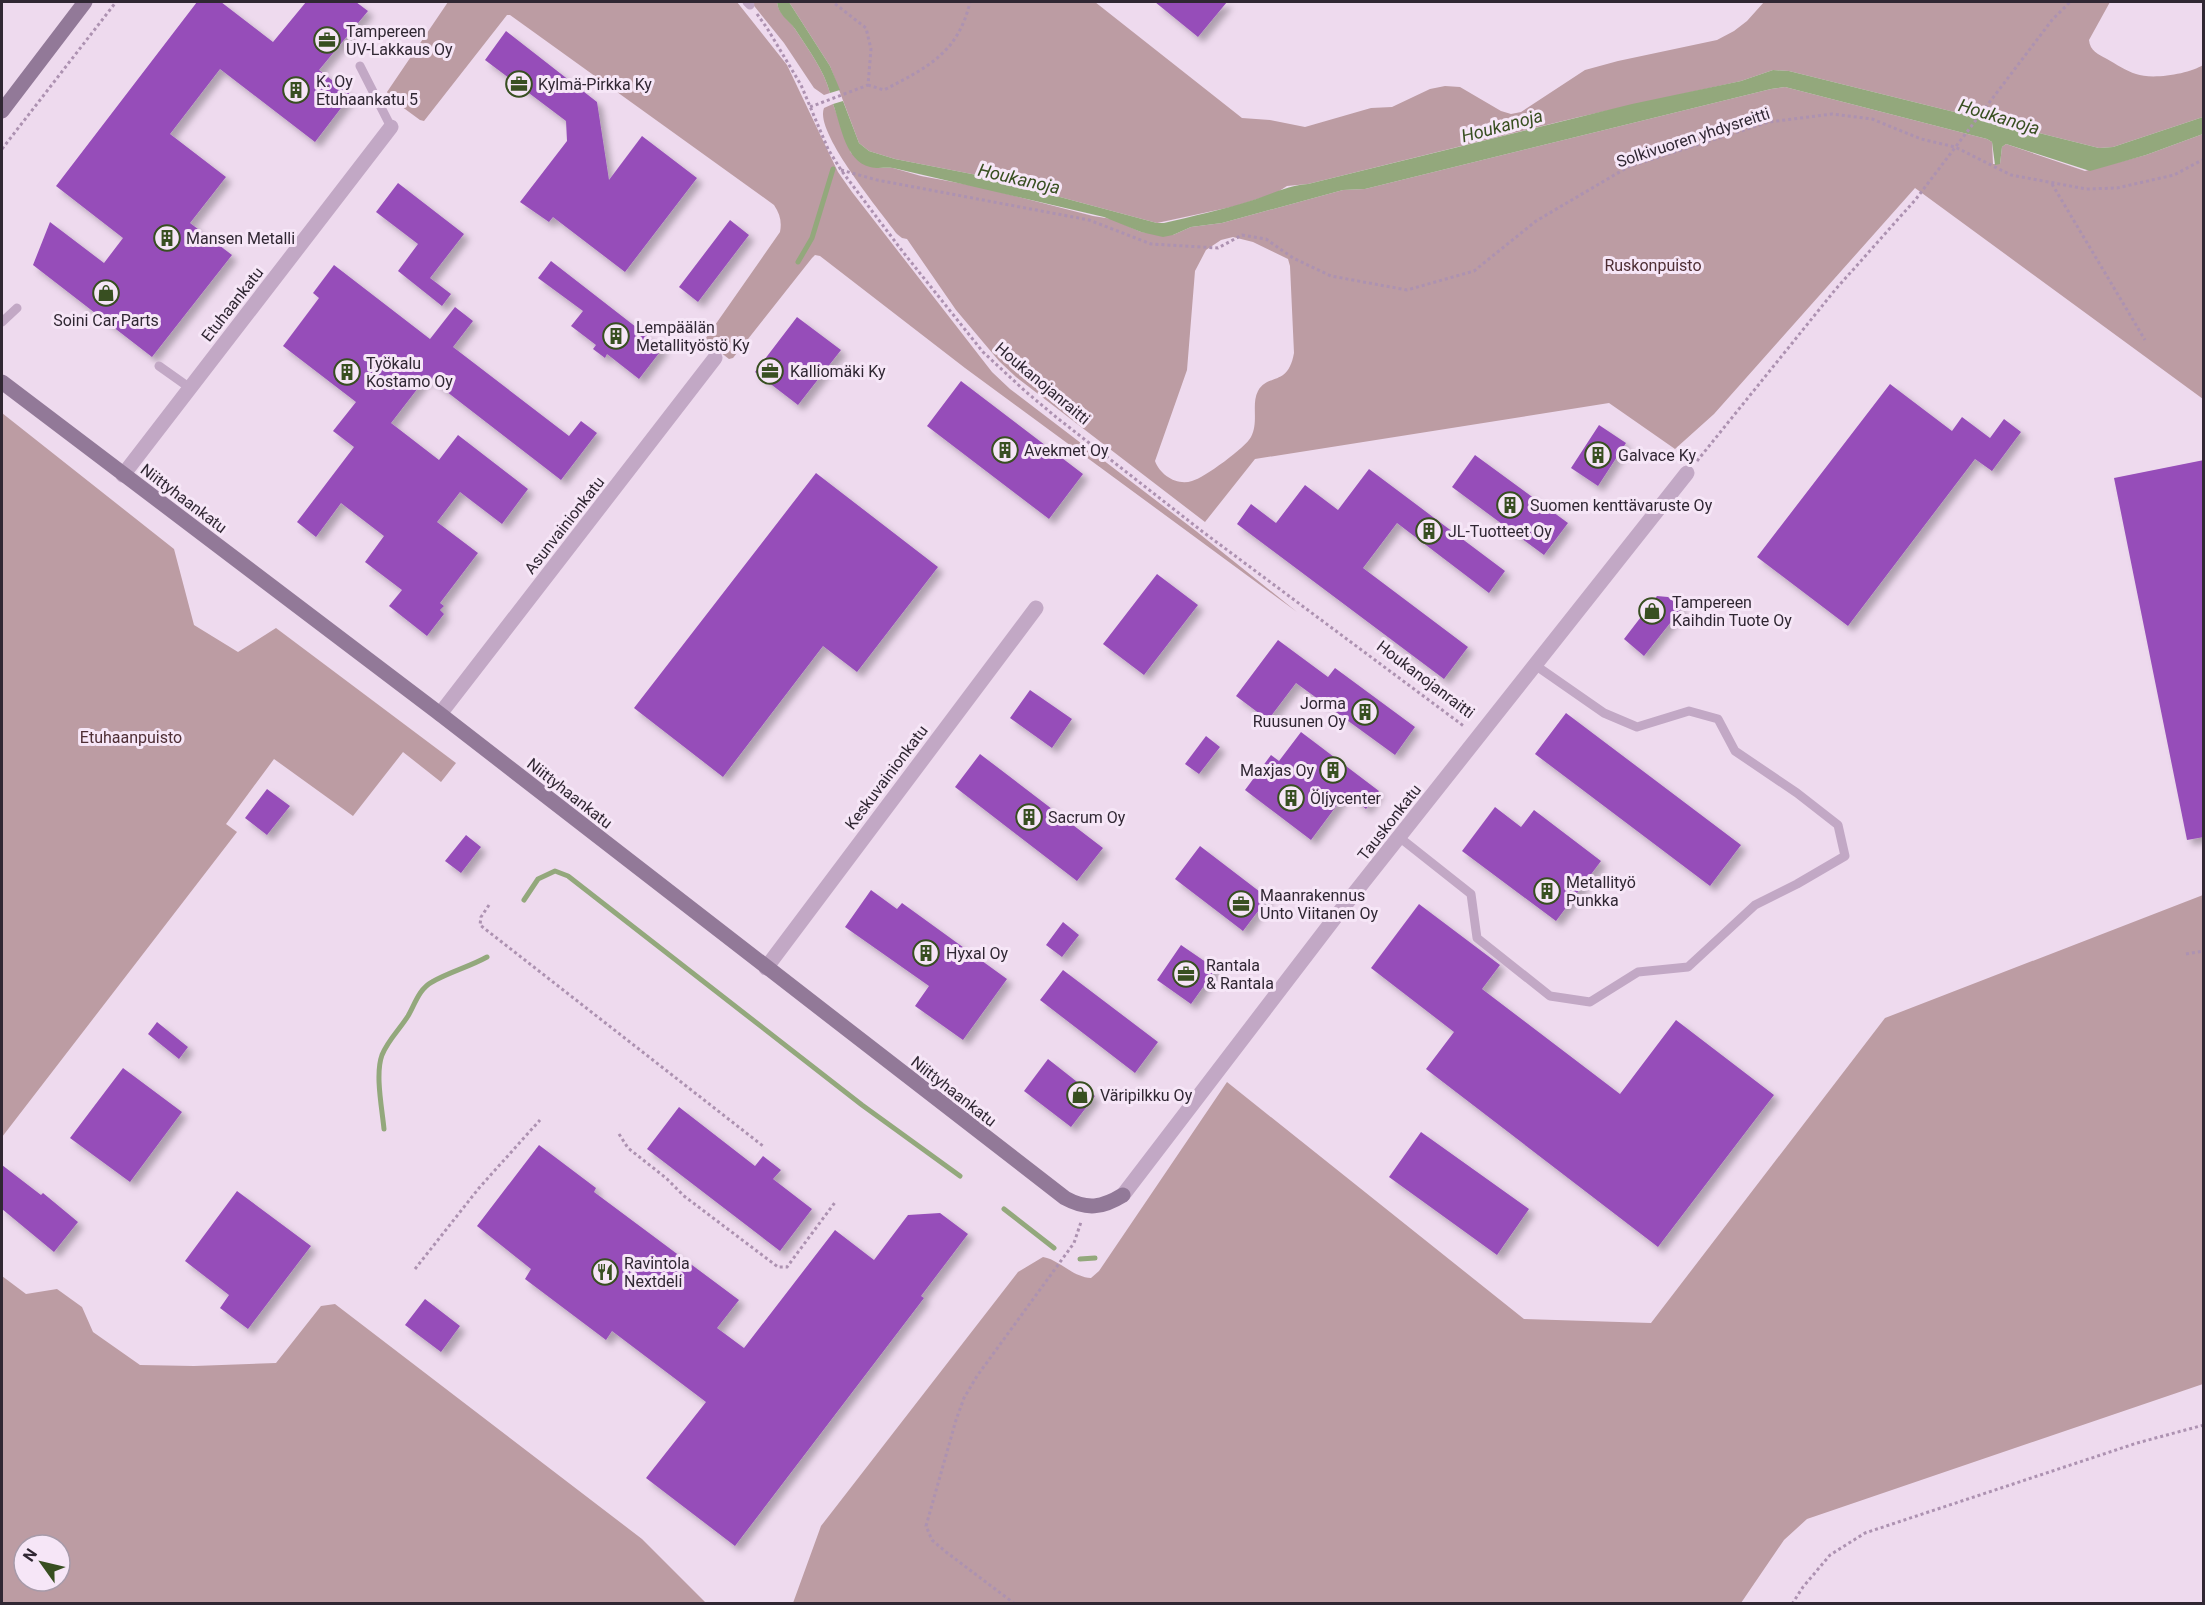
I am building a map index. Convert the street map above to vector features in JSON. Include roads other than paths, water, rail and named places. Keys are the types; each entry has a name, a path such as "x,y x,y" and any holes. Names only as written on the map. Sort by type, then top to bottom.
{"street":[{"path":"2,111 85,2"},
{"name":"Etuhaankatu","path":"123,475 391,127"},
{"name":"Asunvainionkatu","path":"440,714 715,358"},
{"name":"Niittyhaankatu","path":"2,382 440,714 1065,1198 1078,1206 1085,1206"},
{"name":"Tauskonkatu","path":"1085,1206 1110,1203 1123,1195 1399,837 1687,473"},
{"name":"Keskuvainionkatu","path":"766,968 1036,608"}],"lane":[{"path":"360,66 391,127"},
{"path":"2,322 17,308"},
{"path":"159,366 190,388"},
{"path":"1399,837 1471,894 1477,938 1550,996 1590,1002 1638,972 1688,967 1755,905 1845,856 1838,825 1797,793 1735,751 1718,719 1689,711 1637,727 1604,714 1535,665"}],"waterway":[{"path":"798,262 812,238 833,169"},
{"path":"524,900 538,879 555,871 568,876 862,1105 960,1176"},
{"path":"384,1129 379,1072 387,1044 428,985 487,957"},
{"path":"1004,1209 1054,1248"},
{"path":"1080,1259 1095,1258"}],"place":[{"name":"Tampereen UV-Lakkaus Oy","path":"327,40"},
{"name":"Kylmä-Pirkka Ky","path":"519,84"},
{"name":"K. Oy Etuhaankatu 5","path":"296,90"},
{"name":"Mansen Metalli","path":"167,238"},
{"name":"Soini Car Parts","path":"106,293"},
{"name":"Lempäälän Metallityöstö Ky","path":"616,336"},
{"name":"Kalliomäki Ky","path":"770,371"},
{"name":"Työkalu Kostamo Oy","path":"347,372"},
{"name":"Avekmet Oy","path":"1005,450"},
{"name":"Galvace Ky","path":"1598,455"},
{"name":"Suomen kenttävaruste Oy","path":"1510,505"},
{"name":"JL-Tuotteet Oy","path":"1429,531"},
{"name":"Tampereen Kaihdin Tuote Oy","path":"1652,611"},
{"name":"Jorma Ruusunen Oy","path":"1365,712"},
{"name":"Maxjas Oy","path":"1333,770"},
{"name":"Öljycenter","path":"1291,798"},
{"name":"Sacrum Oy","path":"1029,817"},
{"name":"Metallityö Punkka","path":"1547,891"},
{"name":"Maanrakennus Unto Viitanen Oy","path":"1241,904"},
{"name":"Hyxal Oy","path":"926,953"},
{"name":"Rantala & Rantala","path":"1186,974"},
{"name":"Väripilkku Oy","path":"1080,1095"},
{"name":"Ravintola Nextdeli","path":"605,1272"}],"water label":[{"name":"Houkanoja","path":"1999,117"},
{"name":"Houkanoja","path":"1502,126"},
{"name":"Houkanoja","path":"1019,179"}],"park label":[{"name":"Ruskonpuisto","path":"1653,265"},
{"name":"Etuhaanpuisto","path":"131,737"}]}
